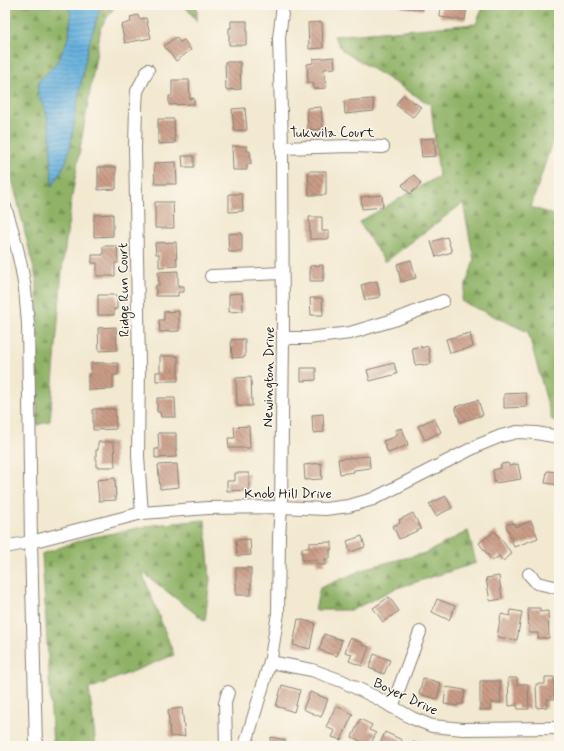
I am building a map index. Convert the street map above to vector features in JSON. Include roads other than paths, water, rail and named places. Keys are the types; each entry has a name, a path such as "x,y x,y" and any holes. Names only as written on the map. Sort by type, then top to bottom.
{"street":[{"name":"Newington Drive","path":"245,746 270,662 278,613 283,338 282,148 279,38 283,5"},
{"name":"Ridge Run Court","path":"142,513 138,456 139,366 135,140 137,91 148,70"},
{"name":"Tukwila Court","path":"282,148 351,146 383,147"},
{"path":"5,208 14,235 20,262 25,289 28,324 36,746"},
{"path":"211,276 282,273"},
{"path":"283,338 308,338 350,333 397,319 443,300"},
{"name":"Knob Hill Drive","path":"5,547 31,542 142,513 208,508 281,507 325,509 349,506 372,499 479,445 501,436 517,432 530,432 559,437"},
{"path":"529,574 537,583 559,588"},
{"path":"392,707 420,632"},
{"name":"Boyer Drive","path":"270,662 312,670 342,681 412,718 432,726 463,729 559,728"},
{"path":"226,746 225,703 228,692"}],"water":[{"path":"68,5 101,5 88,47 71,143 66,162 52,187 50,132 46,112 38,95 38,84 60,57 69,36 71,15"}]}
